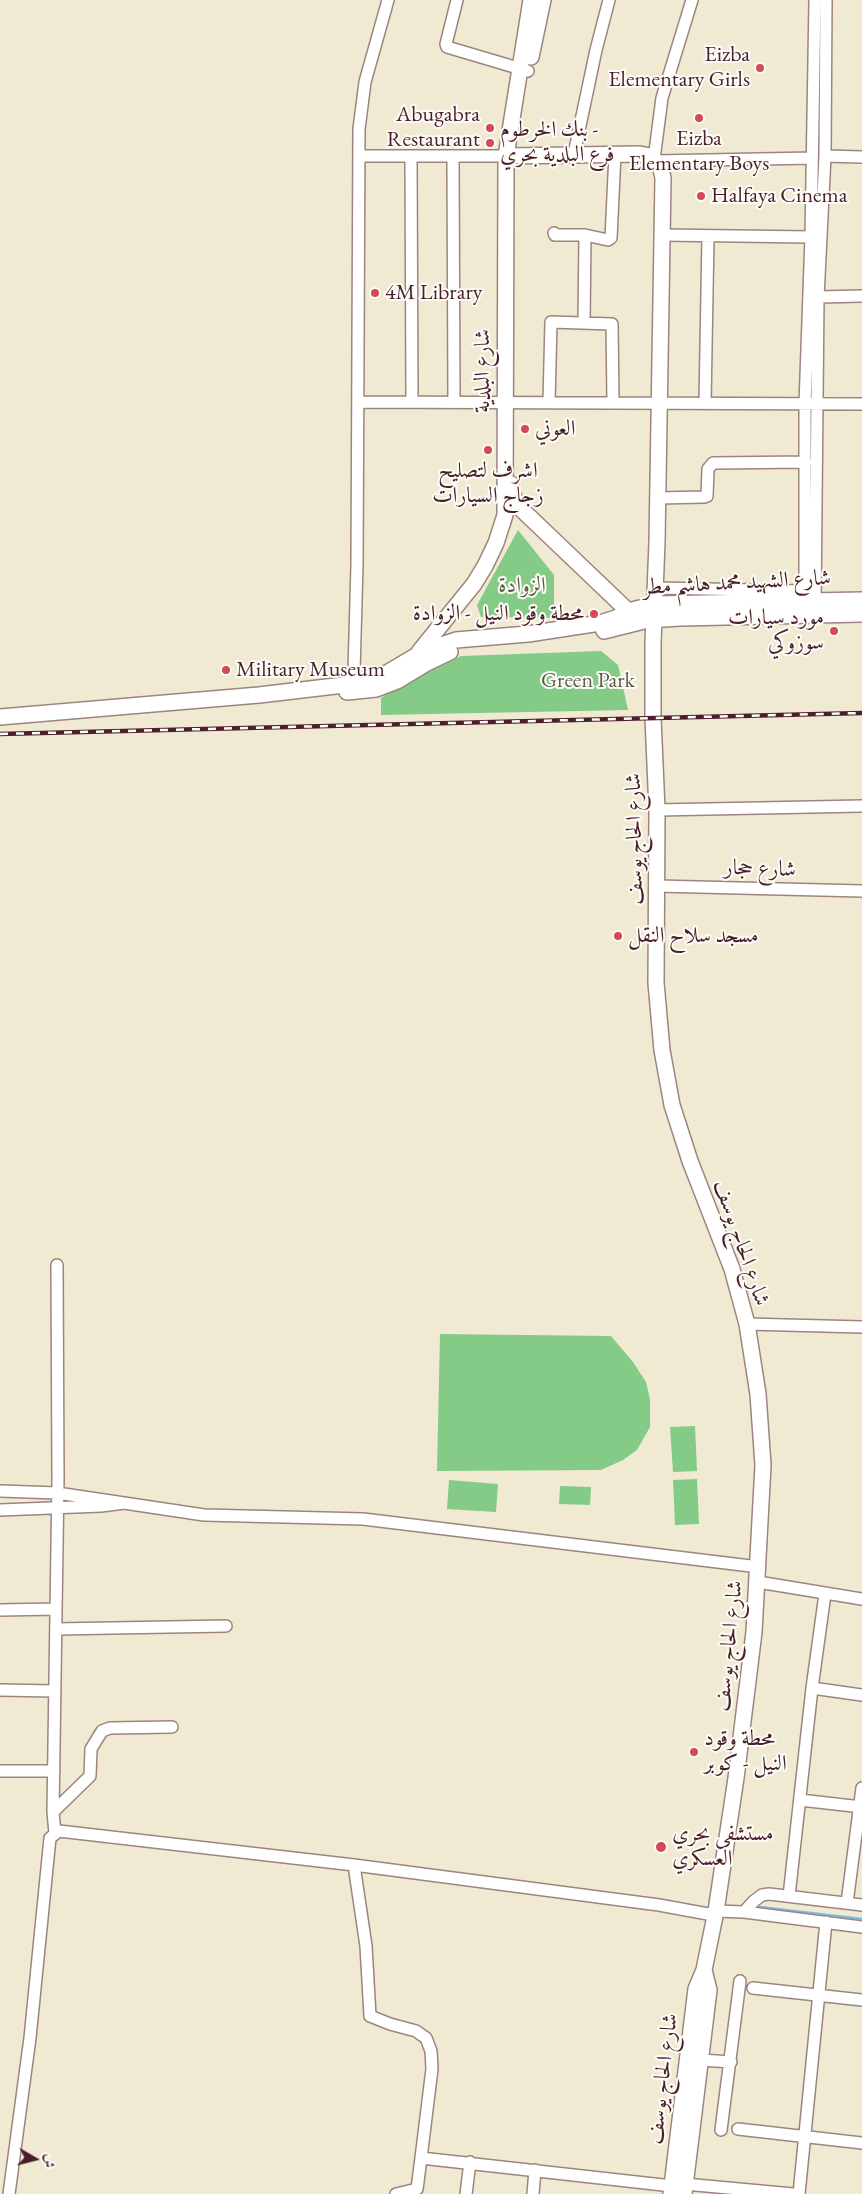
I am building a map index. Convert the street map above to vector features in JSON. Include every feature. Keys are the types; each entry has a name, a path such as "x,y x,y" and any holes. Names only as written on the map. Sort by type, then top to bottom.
{"main road":[{"name":"شارع البلدية","path":"415,657 474,584 496,543 505,515 509,156 523,70 531,0"},
{"name":"شارع البلدية","path":"523,70 543,0"},
{"path":"509,156 640,154 655,160"},
{"name":"شارع الحاج يوسف","path":"655,160 660,166 663,178 658,498 652,718 657,810 656,983 662,1050 672,1104 690,1161 732,1269 747,1324 758,1394 763,1465 758,1582 736,1778 716,1911 704,1970 696,1989 678,2190"},
{"name":"شارع البلدية","path":"507,403 511,491 518,506 628,611"},
{"name":"شارع الشهيد محمد هاشم مطر","path":"0,717 259,695 356,682 387,673 424,652 456,640 547,632 600,623 616,618 628,611 655,612 862,600"},
{"name":"شارع الشهيد محمد هاشم مطر","path":"809,604 862,614"},
{"name":"شارع الشهيد محمد هاشم مطر","path":"0,724 198,705 257,704 376,689 397,681 438,656 459,648 584,636 655,612"},
{"name":"شارع الحاج يوسف","path":"678,2190 701,2060 709,1990 704,1970"}],"street":[{"path":"356,682 354,671 360,121 365,82 388,0"},
{"path":"457,0 446,44 447,47 523,70"},
{"path":"574,154 596,50 610,0"},
{"path":"692,0 662,98 655,160 812,158"},
{"path":"809,604 811,237 815,0"},
{"path":"809,604 806,462 818,296 825,156 826,0"},
{"path":"554,233 555,235 585,236 608,240 612,238 616,154"},
{"path":"359,156 509,156"},
{"path":"411,156 412,402"},
{"path":"825,156 862,157"},
{"path":"453,157 454,402"},
{"path":"661,235 811,237"},
{"path":"584,322 585,236"},
{"path":"705,403 708,236"},
{"path":"818,296 862,296"},
{"path":"549,402 549,323 584,322 612,324 613,402"},
{"path":"358,402 862,404"},
{"path":"658,498 707,496 708,469 714,463 806,462"},
{"path":"656,588 809,604"},
{"path":"657,810 862,806"},
{"name":"شارع حجار","path":"657,886 862,890"},
{"path":"55,1832 53,1812 56,1629 57,1265"},
{"path":"747,1324 862,1327"},
{"path":"0,1491 56,1492 204,1515 310,1516 363,1519 759,1567"},
{"path":"0,1510 101,1506 124,1503"},
{"path":"758,1582 862,1599"},
{"path":"789,1896 812,1688 825,1594"},
{"path":"0,1610 56,1609"},
{"path":"56,1629 226,1626"},
{"path":"812,1688 862,1695"},
{"path":"0,1690 54,1691"},
{"path":"53,1812 90,1776 91,1749 102,1731 110,1728 172,1727"},
{"path":"0,1771 54,1771"},
{"path":"847,1903 862,1788"},
{"path":"800,1800 861,1807"},
{"path":"9,2194 30,2038 50,1838 55,1832 121,1837 354,1865 659,1905 708,1914 716,1911 744,1912 862,1927"},
{"path":"354,1865 366,1946 370,2016 416,2031 426,2038 431,2051 432,2069 417,2189 396,2194"},
{"path":"744,1912 754,1900 762,1895 862,1904"},
{"path":"799,2194 826,1922"},
{"path":"721,2130 740,1981"},
{"path":"753,1988 862,2000"},
{"path":"701,2060 731,2062"},
{"path":"738,2129 862,2143"},
{"path":"421,2158 535,2170 678,2190 793,2194"},
{"path":"466,2194 470,2162"},
{"path":"533,2194 535,2170"}],"green space":[{"name":"الزوادة","path":"518,530 554,575 554,618 481,617 477,605"},
{"name":"Green Park","path":"601,651 618,665 628,710 381,715 381,698 400,686 461,656"},
{"path":"440,1334 611,1336 633,1362 646,1382 650,1399 650,1427 637,1450 623,1460 601,1470 437,1471"},
{"path":"695,1426 697,1471 673,1472 670,1427"},
{"path":"697,1479 699,1524 675,1525 673,1480"},
{"path":"449,1480 498,1484 496,1512 447,1509"},
{"path":"560,1486 591,1487 590,1505 559,1504"}],"waterway":[{"path":"760,1907 862,1919"}],"railway":[{"path":"0,734 862,713"}],"place":[{"name":"Eizba Elementary Girls","path":"760,68"},
{"name":"Eizba Elementary Boys","path":"699,118"},
{"name":"Abugabra Restaurant","path":"490,128"},
{"name":"بنك الخرطوم - فرع البلدية بحري","path":"490,143"},
{"name":"Halfaya Cinema","path":"701,196"},
{"name":"4M Library","path":"375,293"},
{"name":"العوني","path":"525,429"},
{"name":"اشرف لتصليح زجاج السيارات","path":"488,450"},
{"name":"محطة وقود النيل - الزوادة","path":"594,614"},
{"name":"مورد سيارات سوزوكي","path":"834,631"},
{"name":"Military Museum","path":"226,670"},
{"name":"مسجد سلاح النقل","path":"618,936"},
{"name":"محطة وقود النيل - كوبر","path":"694,1752"},
{"name":"مستشفى بحري العسكري","path":"661,1847"}]}
